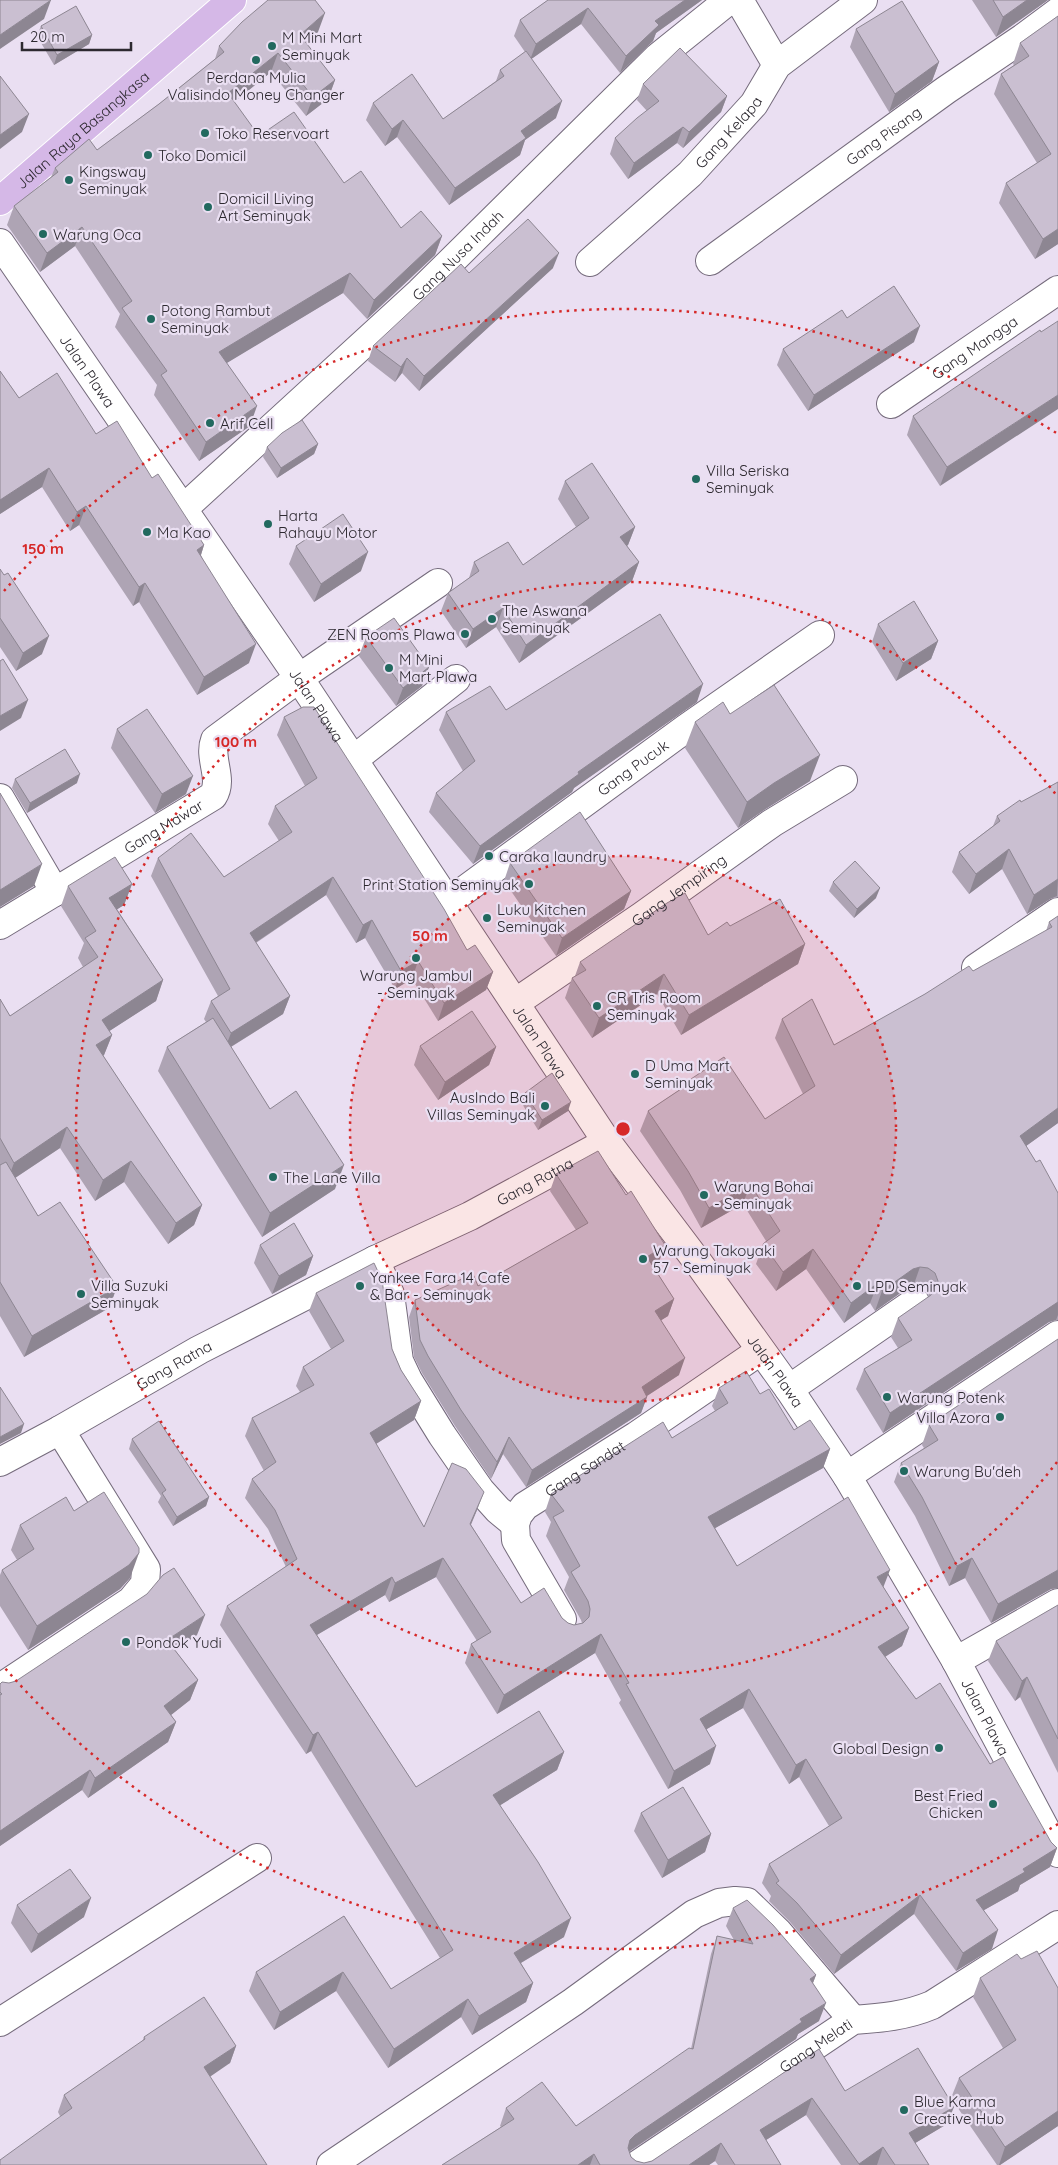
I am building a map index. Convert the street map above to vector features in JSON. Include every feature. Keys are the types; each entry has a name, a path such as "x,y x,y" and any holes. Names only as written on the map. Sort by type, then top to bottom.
{"main road":[{"name":"Jalan Raya Basangkasa","path":"0,201 232,0"}],"street":[{"name":"Gang Nusa Indah","path":"183,509 420,292 657,58 729,0"},
{"path":"739,0 777,64"},
{"name":"Gang Kelapa","path":"590,262 690,174 754,104 777,64 863,0"},
{"name":"Gang Pisang","path":"710,261 946,90 1058,12"},
{"name":"Jalan Plawa","path":"0,243 299,678 607,1142 700,1265 789,1389 847,1476 956,1661 1058,1853"},
{"name":"Gang Mangga","path":"891,404 1058,290"},
{"path":"299,678 438,583"},
{"name":"Gang Pucuk","path":"447,903 685,729 820,636"},
{"name":"Gang Mawar","path":"0,925 213,796 217,783 211,749 215,740 299,678"},
{"path":"353,760 456,679"},
{"name":"Gang Jempiring","path":"515,1003 642,916 772,822 843,780"},
{"path":"0,798 55,892"},
{"path":"976,968 1058,912"},
{"name":"Gang Ratna","path":"0,1462 60,1430 199,1350 375,1260 470,1216 607,1142"},
{"path":"375,1260 390,1294 399,1361 408,1380 442,1435 480,1490 514,1524 516,1540 568,1628"},
{"path":"789,1389 914,1302"},
{"path":"847,1476 1058,1335"},
{"name":"Gang Sandat","path":"514,1524 525,1506 636,1436 760,1351"},
{"path":"0,1688 131,1601 145,1584 146,1569 60,1430"},
{"path":"956,1661 1058,1603"},
{"path":"0,2022 257,1858"},
{"path":"331,2165 573,2002 694,1914 719,1903 747,1902 778,1932 853,2020"},
{"name":"Gang Melati","path":"638,2165 853,2020 914,2013 932,2005 1058,1926"}],"building":[{"path":"0,0 51,0 0,35"},
{"path":"268,0 315,0 325,13 300,35 335,80 313,97 278,53 228,93 259,136 294,112 344,183 361,171 401,228 421,211 442,236 374,300 350,273 219,352 257,406 206,442 161,375 167,371 122,308 132,301 82,227 47,253 14,206 58,172 55,168 89,139 97,150 224,52 219,46 242,22"},
{"path":"548,0 685,0 655,21 659,25 626,56 588,8 536,44 520,20"},
{"path":"993,0 1027,0 1003,17"},
{"path":"902,1 939,62 895,94 856,29"},
{"path":"76,6 92,35 57,55 41,26"},
{"path":"1058,16 1058,229 1043,239 1006,183 1051,154 1001,74 1029,56 1020,43"},
{"path":"680,48 727,96 689,132 683,127 634,163 615,138 659,101 643,84"},
{"path":"526,51 562,101 521,131 526,138 455,188 403,120 392,129 373,103 412,74 443,119 504,76 500,70"},
{"path":"0,76 29,114 0,135"},
{"path":"528,219 559,253 424,376 407,358 401,367 373,346 461,264 469,273"},
{"path":"894,286 920,326 814,395 783,349 842,310 847,318"},
{"path":"1058,321 1058,395 947,467 913,416 1040,330 1041,332"},
{"path":"0,371 19,398 57,373 96,434 117,421 152,478 158,474 204,545 197,550 256,644 204,677 145,583 139,587 86,506 77,512 49,468 0,500"},
{"path":"302,420 318,444 281,468 267,447 282,433"},
{"path":"592,463 635,527 620,537 639,562 526,645 503,608 473,629 448,593 479,571 474,562 508,542 523,565 589,518 565,481"},
{"path":"343,514 368,552 321,584 296,546"},
{"path":"0,569 4,575 8,573 49,636 23,653 0,618"},
{"path":"914,601 938,641 903,663 878,624"},
{"path":"660,614 703,684 578,772 579,774 480,846 436,793 475,761 446,712 490,686 506,710"},
{"path":"394,618 429,667 403,688 366,637"},
{"path":"3,659 28,700 0,716 0,661"},
{"path":"774,685 820,755 747,802 695,722 723,702 730,714"},
{"path":"303,707 314,707 444,909 467,950 475,945 493,972 444,1003 418,961 401,971 372,920 363,925 333,877 250,933 290,996 231,1033 211,1001 230,989 158,858 191,833 224,877 292,832 275,806 317,778 284,717"},
{"path":"147,709 193,776 162,794 117,729"},
{"path":"65,749 80,774 30,803 15,779"},
{"path":"1058,782 1058,879 1034,895 1009,849 976,874 959,852 1000,821 997,816 1020,800 1021,802"},
{"path":"0,793 42,864 0,890"},
{"path":"580,812 631,891 562,938 510,863"},
{"path":"115,857 132,884 109,898 163,980 102,1020 112,1035 96,1045 202,1205 176,1223 131,1161 103,1180 67,1127 14,1163 0,1138 0,999 10,1016 98,957 85,938 96,931 68,886"},
{"path":"855,861 880,888 857,909 833,882"},
{"path":"685,893 708,935 727,922 730,926 780,899 805,944 689,1015 664,974 599,1018 572,978 586,970 580,962 667,903"},
{"path":"1058,916 1058,1108 1020,1136 1036,1162 1040,1160 1058,1193 1058,1302 890,1413 864,1369 912,1340 898,1318 931,1295 936,1289 938,1281 935,1273 928,1268 920,1267 913,1269 882,1291 878,1283 851,1303 813,1249 783,1272 763,1244 780,1231 750,1184 709,1208 688,1171 648,1111 684,1087 682,1085 724,1057 765,1119 815,1086 782,1019 812,999 834,1045 925,994 969,966 973,971 1052,927 1049,922"},
{"path":"472,1011 496,1047 445,1082 420,1046"},
{"path":"213,1018 270,1109 296,1091 344,1165 270,1213 167,1047"},
{"name":"AusIndo Bali Villas Seminyak","path":"552,1073 571,1102 542,1120 525,1093"},
{"path":"598,1151 626,1195 631,1191 665,1245 647,1257 674,1299 655,1311 685,1358 642,1387 647,1397 532,1470 509,1437 497,1462 461,1410 428,1356 420,1340 415,1300 473,1274 478,1286 588,1223 556,1174"},
{"path":"6,1162 38,1216 60,1202 117,1287 32,1336 0,1282 0,1165"},
{"path":"294,1223 313,1256 279,1276 260,1245"},
{"path":"374,1263 382,1280 392,1349 401,1370 421,1401 370,1433 424,1527 452,1463 466,1469 484,1492 470,1524 521,1603 544,1588 562,1618 568,1623 574,1625 583,1623 589,1617 590,1609 588,1601 571,1572 580,1566 553,1517 564,1511 551,1494 663,1422 672,1438 728,1403 719,1388 746,1371 760,1394 769,1389 794,1430 810,1420 830,1449 708,1517 737,1566 848,1497 890,1570 877,1577 909,1628 878,1647 916,1699 940,1683 990,1764 1003,1757 1051,1842 1057,1848 1023,1869 1025,1872 976,1900 998,1930 963,1953 920,1895 841,1955 797,1903 776,1883 779,1881 769,1864 842,1818 806,1759 796,1765 749,1689 700,1719 716,1746 674,1771 626,1684 629,1683 601,1634 504,1695 471,1644 491,1632 443,1558 395,1583 392,1577 310,1625 416,1787 539,1711 564,1752 493,1795 538,1862 571,1918 514,1953 533,1983 479,2016 468,1999 394,2049 343,1972 280,2012 256,1972 344,1916 391,1989 453,1950 318,1732 313,1735 227,1606 297,1559 275,1510 252,1479 276,1462 252,1418 314,1385 303,1367 344,1341 316,1293"},
{"path":"1058,1339 1058,1570 998,1604 972,1558 957,1566 922,1497 901,1463 938,1440 929,1425"},
{"path":"0,1387 24,1424 0,1437"},
{"path":"159,1421 209,1497 177,1517 162,1493 166,1490 132,1439"},
{"path":"104,1492 139,1548 139,1553 129,1565 37,1626 2,1570 34,1549 20,1525 66,1497 74,1511"},
{"path":"174,1568 205,1615 167,1640 198,1680 164,1706 176,1722 95,1778 90,1770 0,1831 0,1695 2,1694 0,1692 0,1684 2,1682 16,1681 147,1594 163,1575"},
{"path":"1058,1605 1058,1739 1027,1677 1022,1681 996,1641"},
{"path":"683,1787 711,1834 668,1860 641,1813"},
{"path":"70,1869 91,1898 38,1934 17,1905"},
{"path":"747,1900 773,1925 816,1975 810,1979 826,2003 800,2019 802,2022 635,2135 630,2140 628,2148 631,2157 636,2161 644,2163 652,2161 819,2049 845,2091 918,2048 954,2107 909,2133 929,2165 895,2165 883,2147 859,2164 812,2098 760,2130 781,2165 735,2165 721,2143 689,2165 600,2165 594,2154 578,2165 442,2165 514,2119 506,2108 542,2082 576,2126 689,2048 693,2049 717,1936 753,1944 733,1908"},
{"path":"1037,1951 1058,1988 1058,2111 1005,2147 959,2078 1016,2040 980,1978 1017,1954 1021,1959"},
{"path":"204,1997 236,2046 204,2067 267,2165 0,2165 0,2160 72,2108 64,2095 145,2039 144,2037"}],"place":[{"name":"M Mini Mart Seminyak","path":"272,46"},
{"name":"Perdana Mulia Valisindo Money Changer","path":"256,60"},
{"name":"Toko Reservoart","path":"205,133"},
{"name":"Toko Domicil","path":"148,155"},
{"name":"Kingsway Seminyak","path":"69,180"},
{"name":"Domicil Living Art Seminyak","path":"208,207"},
{"name":"Warung Oca","path":"43,234"},
{"name":"Potong Rambut Seminyak","path":"151,319"},
{"name":"Arif Cell","path":"210,423"},
{"name":"Villa Seriska Seminyak","path":"696,479"},
{"name":"Harta Rahayu Motor","path":"268,524"},
{"name":"Ma Kao","path":"147,532"},
{"name":"The Aswana Seminyak","path":"492,619"},
{"name":"ZEN Rooms Plawa","path":"465,634"},
{"name":"M Mini Mart Plawa","path":"389,668"},
{"name":"Caraka laundry","path":"489,856"},
{"name":"Print Station Seminyak","path":"529,884"},
{"name":"Luku Kitchen Seminyak","path":"487,918"},
{"name":"Warung Jambul - Seminyak","path":"416,958"},
{"name":"CR Tris Room Seminyak","path":"597,1006"},
{"name":"D Uma Mart Seminyak","path":"635,1074"},
{"name":"AusIndo Bali Villas Seminyak","path":"545,1106"},
{"name":"The Lane Villa","path":"273,1177"},
{"name":"Warung Bohai - Seminyak","path":"704,1195"},
{"name":"Warung Takoyaki 57 - Seminyak","path":"643,1259"},
{"name":"Yankee Fara 14 Cafe & Bar - Seminyak","path":"360,1286"},
{"name":"LPD Seminyak","path":"857,1286"},
{"name":"Villa Suzuki Seminyak","path":"81,1294"},
{"name":"Warung Potenk","path":"887,1397"},
{"name":"Villa Azora","path":"1000,1417"},
{"name":"Warung Bu'deh","path":"904,1471"},
{"name":"Pondok Yudi","path":"126,1642"},
{"name":"Global Design","path":"939,1748"},
{"name":"Best Fried Chicken","path":"993,1804"},
{"name":"Blue Karma Creative Hub","path":"904,2110"}]}
